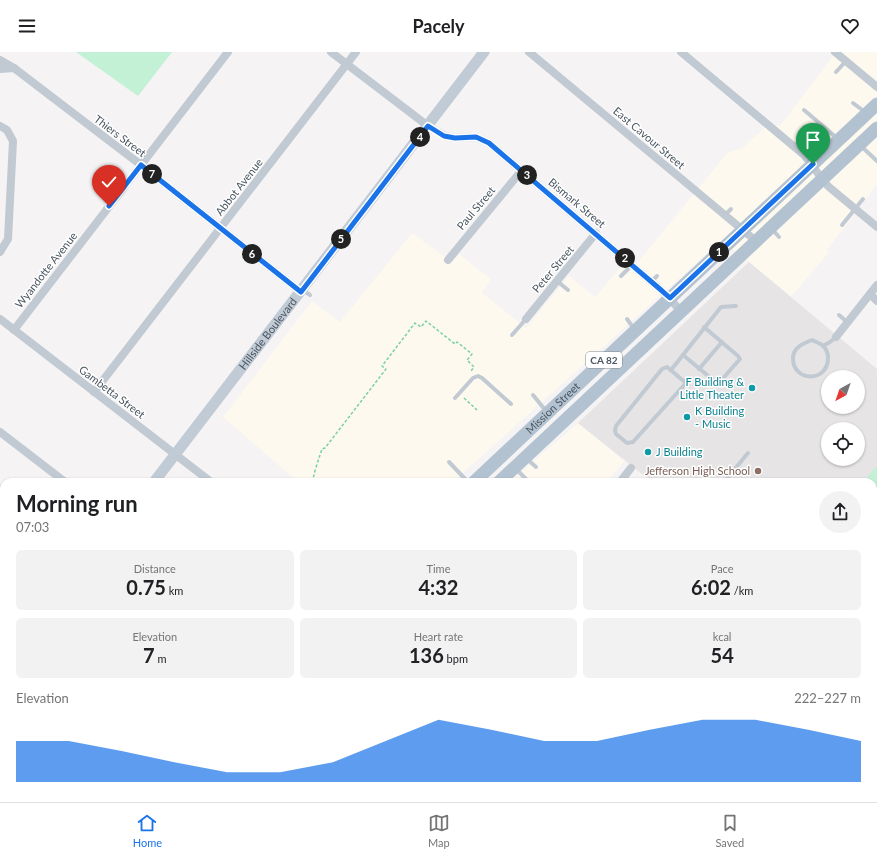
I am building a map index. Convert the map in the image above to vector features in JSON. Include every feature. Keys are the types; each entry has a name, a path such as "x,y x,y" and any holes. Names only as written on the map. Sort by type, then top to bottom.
{"main road":[{"name":"Hillside Boulevard","path":"157,478 304,292 484,52"},
{"name":"Mission Street","path":"478,478 877,104"},
{"name":"Mission Street","path":"503,478 756,241 774,232 822,180 877,128"}],"street":[{"name":"Wyandotte Avenue","path":"14,330 228,52"},
{"name":"Bismark Street","path":"331,52 428,126 444,136 455,138 464,134 476,137 489,143 632,264 654,279 681,311"},
{"name":"Abbot Avenue","path":"94,392 356,52"},
{"name":"East Cavour Street","path":"529,52 756,241"},
{"path":"681,52 797,143 813,164 822,180 877,227"},
{"path":"835,52 877,87"},
{"name":"Thiers Street","path":"0,60 14,68 141,165 220,229 304,292"},
{"path":"0,69 14,68"},
{"path":"0,126 7,130 12,141 8,239 0,252"},
{"name":"Paul Street","path":"448,260 522,170"},
{"name":"Peter Street","path":"526,319 596,233"},
{"path":"836,336 877,285"},
{"path":"870,294 877,301"},
{"name":"Gambetta Street","path":"0,319 206,478"},
{"path":"0,432 61,478"},
{"path":"623,478 631,468"}],"lane":[{"path":"836,72 846,61"},
{"path":"854,103 867,114"},
{"path":"804,110 839,140"},
{"path":"859,145 877,161"},
{"path":"842,225 863,199"},
{"path":"725,216 731,209"},
{"path":"622,276 632,264"},
{"path":"557,281 568,290"},
{"path":"671,370 704,327 722,307 736,306"},
{"path":"839,315 847,322"},
{"path":"512,335 526,319"},
{"path":"627,319 635,330"},
{"path":"682,355 718,384 740,359 740,357 704,327"},
{"path":"823,346 836,336"},
{"path":"812,340 823,346 828,355 828,364 823,372 815,377 806,376 798,372 793,363 793,354 801,344 812,340"},
{"path":"699,369 722,342"},
{"path":"667,367 671,370 686,383 633,442 627,443 616,434 616,426 662,369 667,367"},
{"path":"455,398 473,378 479,376 511,404"},
{"path":"532,395 548,412"},
{"path":"727,478 748,453"},
{"path":"525,457 536,467"},
{"path":"449,462 464,478"},
{"path":"514,468 525,478"}],"path":[{"path":"312,478 316,472 322,449 325,448 338,432 386,369 382,366 415,323 421,327 426,321 455,344 457,342 472,354 467,360 474,367 470,373"},
{"path":"459,394 477,410"}],"shaded area":[{"path":"836,52 877,52 877,184 827,250 829,252 791,297 722,240 457,478 293,478 223,417 312,301 340,322 412,233 452,262 459,254 491,279 482,293 526,328 569,276 595,297 620,268 638,262 728,152 741,149 770,123 780,126"},
{"name":"Jefferson High School","path":"749,262 877,369 877,478 647,478 578,423"},
{"path":"578,423 623,460 625,460 610,478 514,478"}],"green space":[{"path":"76,52 172,52 138,96"},
{"path":"877,466 877,478 866,478"}],"place":[{"name":"F Building & Little Theater","path":"752,388"},
{"name":"K Building - Music","path":"687,417"},
{"name":"J Building","path":"648,452"},
{"name":"Jefferson High School","path":"758,471"}],"route":[{"path":"109,206 141,165 301,292 428,126 444,136 455,138 476,137 489,143 596,233 670,298 813,164"}]}
